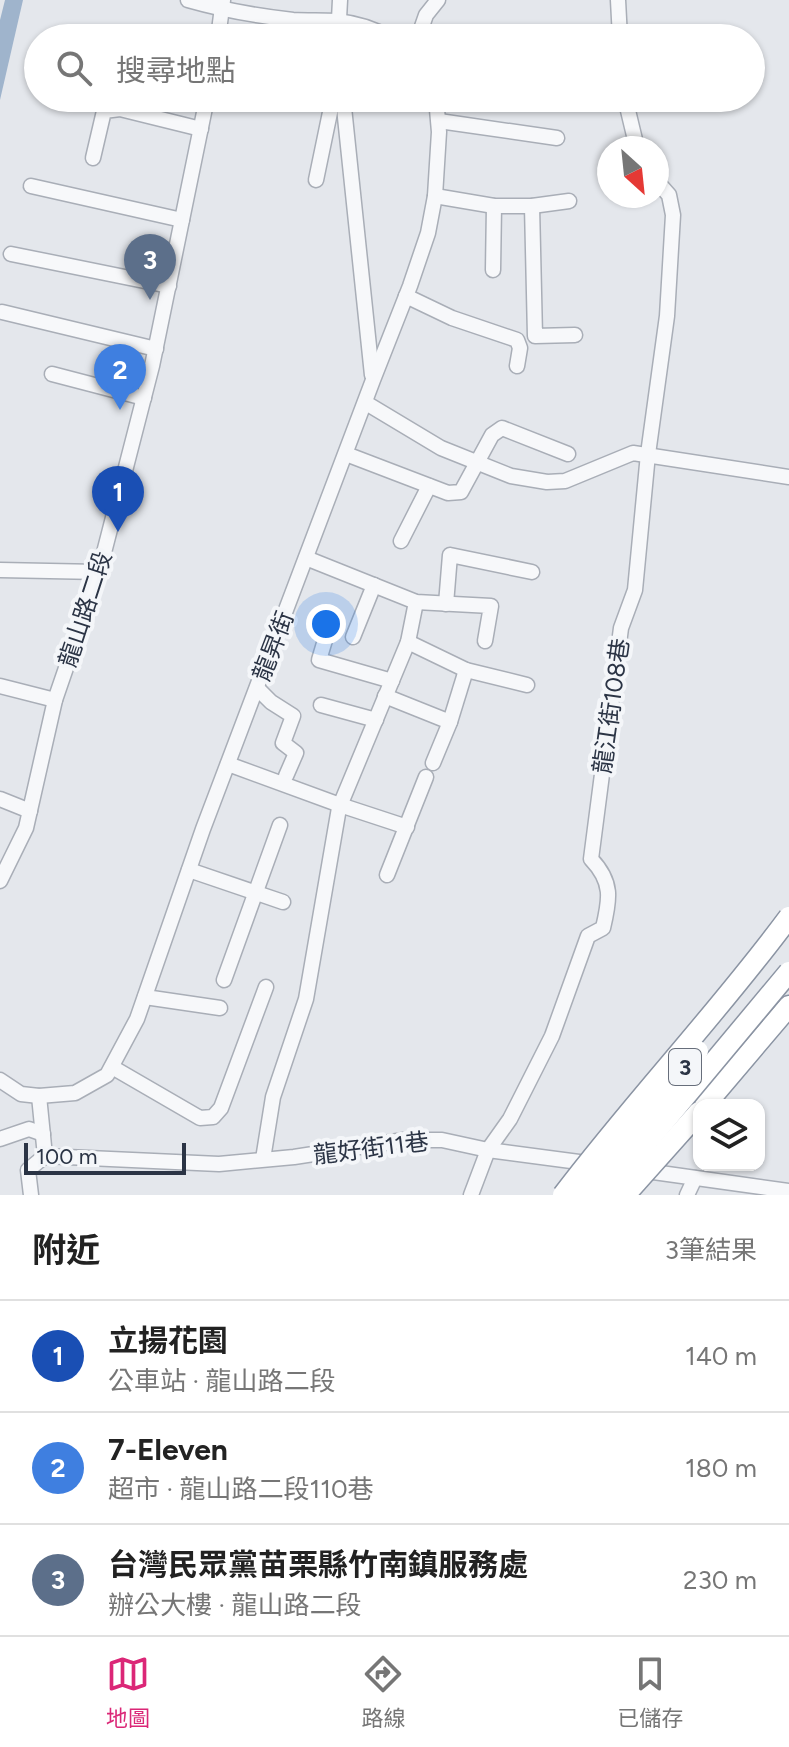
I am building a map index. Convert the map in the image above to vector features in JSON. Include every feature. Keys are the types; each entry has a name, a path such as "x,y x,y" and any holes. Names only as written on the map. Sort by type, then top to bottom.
{"highway":[{"path":"563,1195 606,1139 754,965 789,917"},
{"name":"3","path":"581,1195 789,939"},
{"name":"3","path":"603,1195 789,972"},
{"path":"710,1099 789,1006"},
{"path":"625,1195 693,1119"}],"street":[{"path":"188,0 312,22 351,24"},
{"path":"337,24 340,0"},
{"path":"423,24 438,0"},
{"path":"618,0 619,24"},
{"path":"93,158 104,112"},
{"path":"132,112 201,129"},
{"name":"龍山路二段","path":"0,881 26,828 55,700 99,572 156,349 204,112"},
{"path":"316,180 330,112"},
{"path":"344,112 373,380"},
{"name":"龍昇街","path":"0,1080 21,1094 75,1093 107,1075 137,1019 228,764 428,233 435,196 438,112"},
{"path":"628,112 634,136"},
{"path":"439,121 557,138"},
{"path":"31,186 182,220"},
{"name":"龍江街108巷","path":"471,1195 488,1150 510,1119 552,1036 588,936 603,928 609,905 608,885 602,871 591,859 621,628 635,590 648,454 667,316 673,215 669,195"},
{"path":"435,196 494,206 532,206 569,201"},
{"path":"493,270 494,206"},
{"path":"532,206 535,336 575,335"},
{"path":"11,254 169,286"},
{"path":"406,296 452,318 517,340 520,348 517,366"},
{"path":"2,312 156,349"},
{"path":"52,374 144,398"},
{"path":"366,403 441,448 511,476 547,482 565,481 633,453 789,477"},
{"path":"346,454 448,493 461,492 492,435 502,428 568,454"},
{"path":"401,541 429,486"},
{"path":"446,604 450,555 532,572"},
{"path":"306,558 416,602 491,606 485,641"},
{"path":"0,570 99,572"},
{"path":"353,637 374,585"},
{"path":"263,1159 273,1097 306,999 340,805 408,642 416,602"},
{"path":"325,640 319,660 392,681"},
{"path":"408,642 466,670 527,685"},
{"path":"387,875 450,722 466,670"},
{"path":"0,686 55,700"},
{"path":"257,688 271,702 293,716 283,743 296,753 286,776"},
{"path":"385,696 450,722"},
{"path":"321,705 376,720"},
{"path":"228,764 407,827"},
{"path":"0,799 30,811"},
{"path":"224,980 280,825"},
{"path":"189,870 283,902"},
{"path":"112,1067 200,1118 213,1117 221,1108 266,987"},
{"path":"145,997 220,1008"},
{"path":"31,1195 28,1170 45,1156 39,1096"},
{"path":"0,1139 29,1129 43,1134"},
{"name":"龍好街11巷","path":"45,1156 219,1164 423,1139 789,1191"},
{"path":"551,1195 578,1162"},
{"path":"638,1195 658,1173"},
{"path":"687,1195 695,1178"}],"water":[{"path":"5,0 23,0 0,100 0,20"}],"place":[{"name":"台灣民眾黨苗栗縣竹南鎮服務處","path":"150,300"},
{"name":"7-Eleven","path":"120,410"},
{"name":"立揚花園","path":"118,532"}]}
